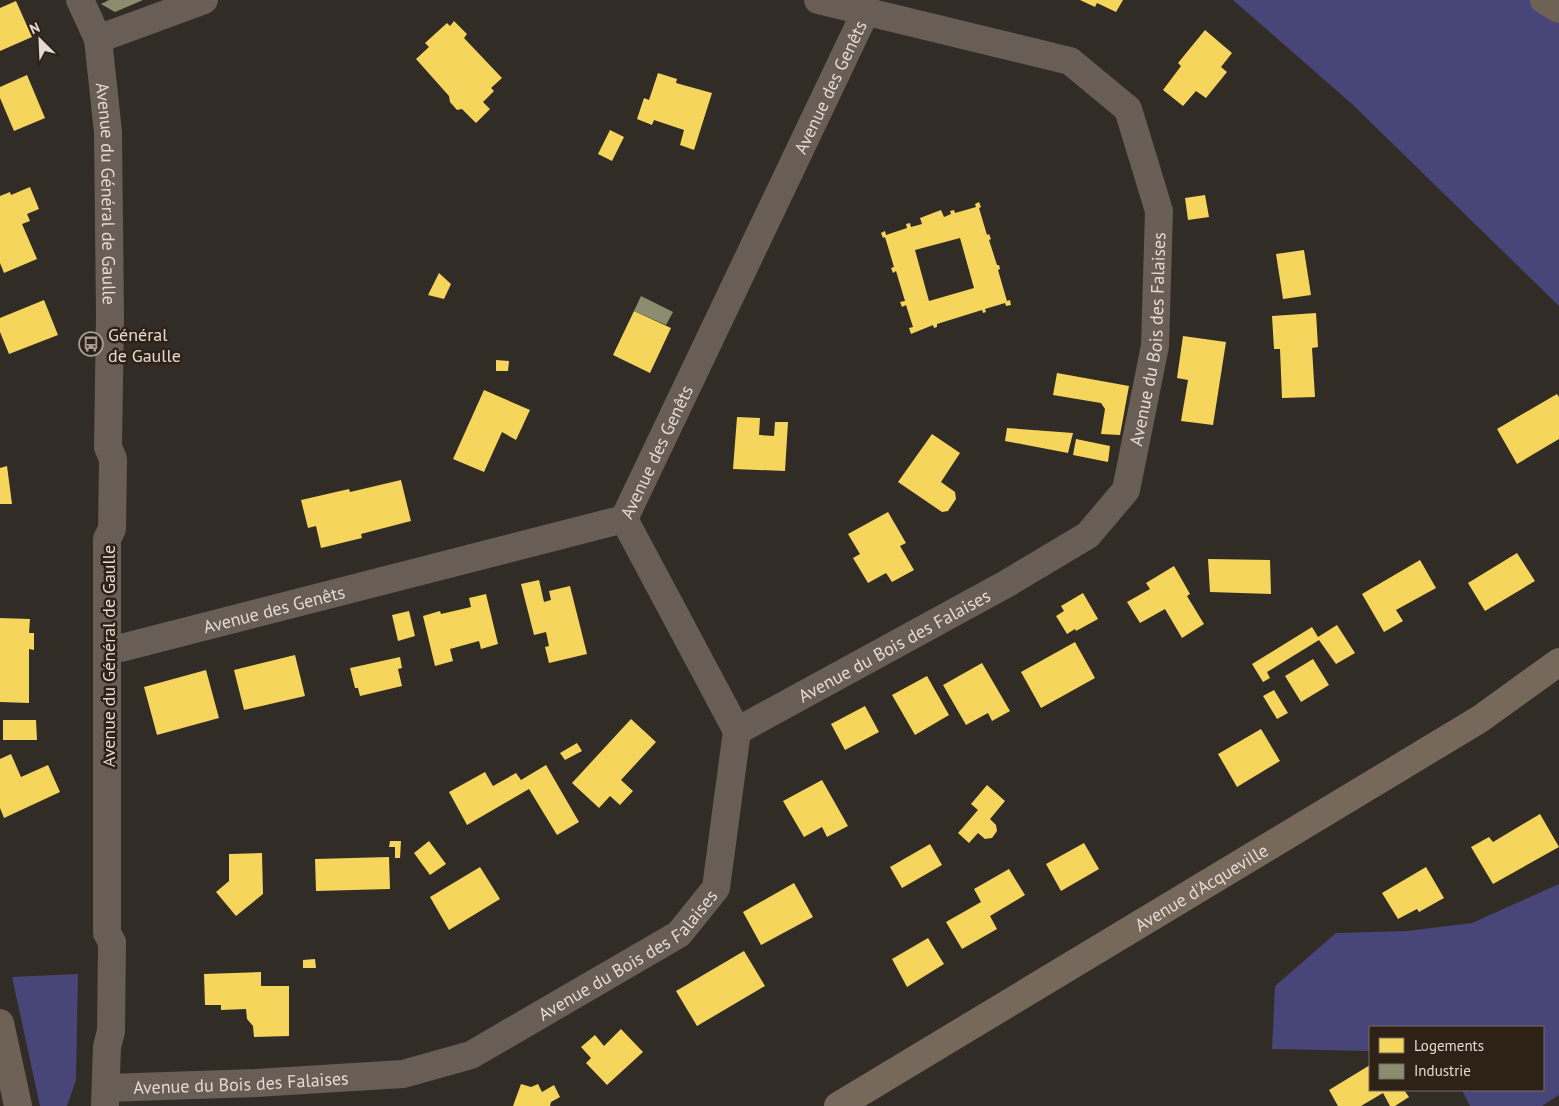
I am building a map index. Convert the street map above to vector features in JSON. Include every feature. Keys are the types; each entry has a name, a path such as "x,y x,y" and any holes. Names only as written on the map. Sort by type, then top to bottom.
{"main road":[{"name":"Avenue d'Acqueville","path":"838,1106 1480,719 1559,662"},
{"path":"1480,719 1559,683"}],"street":[{"name":"Avenue du Général de Gaulle","path":"80,0 98,39 108,132 110,306 108,447 113,459 112,528 107,539 107,933 112,942 111,1031 107,1047 105,1097"},
{"path":"98,39 204,0"},
{"name":"Avenue du Bois des Falaises","path":"105,1097 256,1083 403,1074 472,1055 680,934 716,888 738,732 1006,584 1088,535 1126,490 1155,346 1159,211 1128,108 1070,61 818,0"},
{"path":"1544,0 1559,9"},
{"name":"Avenue des Genêts","path":"107,650 130,646 624,519 866,11"},
{"path":"624,519 738,732"},
{"path":"0,1024 18,1106"}],"shaded area":[{"path":"1233,0 1559,0 1559,306 1352,104"},
{"path":"1559,884 1559,1095 1542,1106 1470,1106 1462,1091 1544,1091 1544,1026 1369,1026 1369,1051 1272,1049 1275,986 1336,933 1407,931 1472,923"},
{"path":"78,974 76,1080 67,1106 40,1106 12,977"}],"building: Logements":[{"path":"1080,0 1123,0 1116,12 1097,3 1095,7"},
{"path":"16,1 32,37 0,51 0,8"},
{"path":"454,21 467,34 464,38 502,78 491,88 494,91 483,102 490,109 476,123 462,109 457,110 450,102 449,96 416,59 429,47 425,43 447,23 450,26"},
{"path":"1205,30 1232,53 1221,67 1227,72 1206,98 1196,91 1183,106 1163,90 1181,66 1178,63"},
{"path":"658,73 677,79 676,83 712,93 694,150 680,145 684,130 654,120 652,125 637,119 644,98 649,100"},
{"path":"27,75 45,118 14,131 0,98 0,87"},
{"path":"610,130 624,137 612,161 598,154"},
{"path":"30,187 39,209 27,214 30,221 22,224 37,259 4,273 0,263 0,196 10,192 11,195"},
{"path":"1205,195 1209,217 1188,220 1185,198"},
{"path":"979,202 981,207 979,208 987,235 989,234 991,239 989,240 997,265 999,265 1000,269 998,270 1007,301 1010,300 1011,305 1006,306 1005,303 985,309 986,312 983,313 982,310 937,324 937,327 934,328 933,325 911,334 909,328 913,327 906,305 902,307 900,302 905,301 896,271 893,273 891,268 894,267 885,237 883,238 881,233 885,231 886,235 907,228 906,224 910,223 911,227 922,224 920,218 941,210 944,217 951,214 950,211 954,210 955,213 976,207 975,204","holes":["960,238 974,288 929,301 915,250"]},
{"path":"1304,250 1311,295 1283,299 1276,254"},
{"path":"439,273 451,284 444,299 428,295"},
{"path":"44,300 58,335 9,354 0,332 0,318"},
{"path":"634,311 671,328 650,373 613,355"},
{"path":"1316,313 1318,347 1312,348 1315,397 1282,398 1280,349 1274,349 1272,316"},
{"path":"1183,336 1226,342 1213,425 1181,421 1188,380 1177,378"},
{"path":"496,360 509,361 508,371 496,371"},
{"path":"1057,373 1129,386 1120,435 1101,434 1105,409 1101,403 1053,395"},
{"path":"484,390 530,410 516,440 502,432 484,472 453,459"},
{"path":"1557,394 1559,397 1559,439 1517,464 1497,429"},
{"path":"737,417 760,418 759,435 774,436 775,422 788,422 785,471 733,469"},
{"path":"1007,428 1073,433 1068,453 1005,441"},
{"path":"932,434 960,453 941,482 955,492 956,499 948,511 942,512 898,482"},
{"path":"1076,439 1110,446 1108,462 1073,455"},
{"path":"7,466 12,504 0,504 0,468"},
{"path":"401,480 411,521 361,534 362,538 321,548 316,526 308,528 301,500 349,489 350,492"},
{"path":"888,512 906,543 900,546 914,570 892,582 886,573 868,583 853,558 860,554 848,534"},
{"path":"1517,553 1535,581 1485,611 1468,583"},
{"path":"1208,559 1270,560 1271,594 1210,592"},
{"path":"1420,560 1436,588 1396,610 1403,621 1384,632 1362,594"},
{"path":"1174,566 1190,594 1187,596 1204,624 1182,638 1165,609 1140,623 1127,602 1150,589 1146,583"},
{"path":"539,580 544,602 551,600 549,591 570,586 587,654 549,663 545,647 549,646 546,632 534,635 521,584"},
{"path":"1083,593 1098,619 1067,634 1056,616 1064,611 1061,606"},
{"path":"486,594 498,644 481,649 479,641 450,649 453,661 435,666 423,616 440,611 441,614 471,607 469,598"},
{"path":"409,611 415,636 398,641 392,615"},
{"path":"0,618 30,619 29,633 34,633 34,650 29,649 29,703 0,702"},
{"path":"1337,625 1355,653 1336,664 1319,640 1267,672 1270,678 1263,682 1252,664 1312,627 1318,637"},
{"path":"1075,642 1095,678 1041,708 1021,672"},
{"path":"295,655 305,696 244,710 234,670"},
{"path":"400,657 402,668 398,669 402,686 360,696 358,688 355,688 350,668"},
{"path":"1313,659 1329,685 1301,702 1285,676"},
{"path":"982,663 1010,711 992,721 988,713 966,725 943,685"},
{"path":"206,670 219,718 157,735 144,687"},
{"path":"927,676 949,715 915,735 892,695"},
{"path":"1274,690 1288,713 1277,719 1263,696"},
{"path":"865,706 879,732 845,750 831,724"},
{"path":"631,719 656,742 621,780 633,791 620,805 610,796 599,808 572,783"},
{"path":"3,720 36,720 37,740 3,740"},
{"path":"1261,729 1280,761 1237,787 1218,754"},
{"path":"577,743 582,751 565,760 560,753"},
{"path":"11,754 21,777 48,765 60,792 4,818 0,808 0,759"},
{"path":"546,765 579,822 557,835 529,789 467,825 449,792 485,772 493,786 516,773 521,780"},
{"path":"822,780 848,826 827,837 822,827 804,837 783,801"},
{"path":"987,785 1005,801 990,819 996,825 997,831 992,838 985,839 978,833 969,843 958,833 978,810 971,804"},
{"path":"1540,814 1559,847 1493,884 1471,847 1489,837 1493,842"},
{"path":"390,841 401,841 400,858 395,858 395,847 389,847"},
{"path":"429,841 446,864 430,875 414,853"},
{"path":"1084,843 1099,869 1061,891 1046,864"},
{"path":"930,844 942,865 902,888 890,867"},
{"path":"262,853 263,894 236,916 216,892 229,881 229,854"},
{"path":"389,857 390,889 316,891 315,859"},
{"path":"480,867 500,899 449,930 430,897"},
{"path":"1426,867 1444,898 1419,912 1417,909 1398,919 1382,893"},
{"path":"1009,869 1025,895 990,916 997,929 962,949 946,922 981,902 974,889"},
{"path":"794,883 813,917 761,945 743,912"},
{"path":"928,938 944,964 907,987 892,959"},
{"path":"744,951 765,986 697,1026 676,991"},
{"path":"315,959 316,968 303,968 303,960"},
{"path":"261,972 261,986 289,986 289,1036 254,1037 253,1026 247,1019 246,1009 221,1010 221,1005 205,1005 204,974"},
{"path":"621,1029 643,1052 607,1085 586,1063 591,1058 581,1047 595,1035 604,1046"},
{"path":"1369,1066 1369,1091 1405,1091 1409,1097 1395,1106 1390,1106 1383,1093 1361,1106 1338,1106 1329,1090"},
{"path":"521,1084 531,1087 538,1084 542,1092 554,1085 560,1097 551,1102 550,1106 513,1106"}],"building: Industrie":[{"path":"109,0 143,0 115,12 101,4"},
{"path":"641,296 673,312 666,325 634,311"}],"place":[{"name":"Général de Gaulle","path":"91,344"}]}
